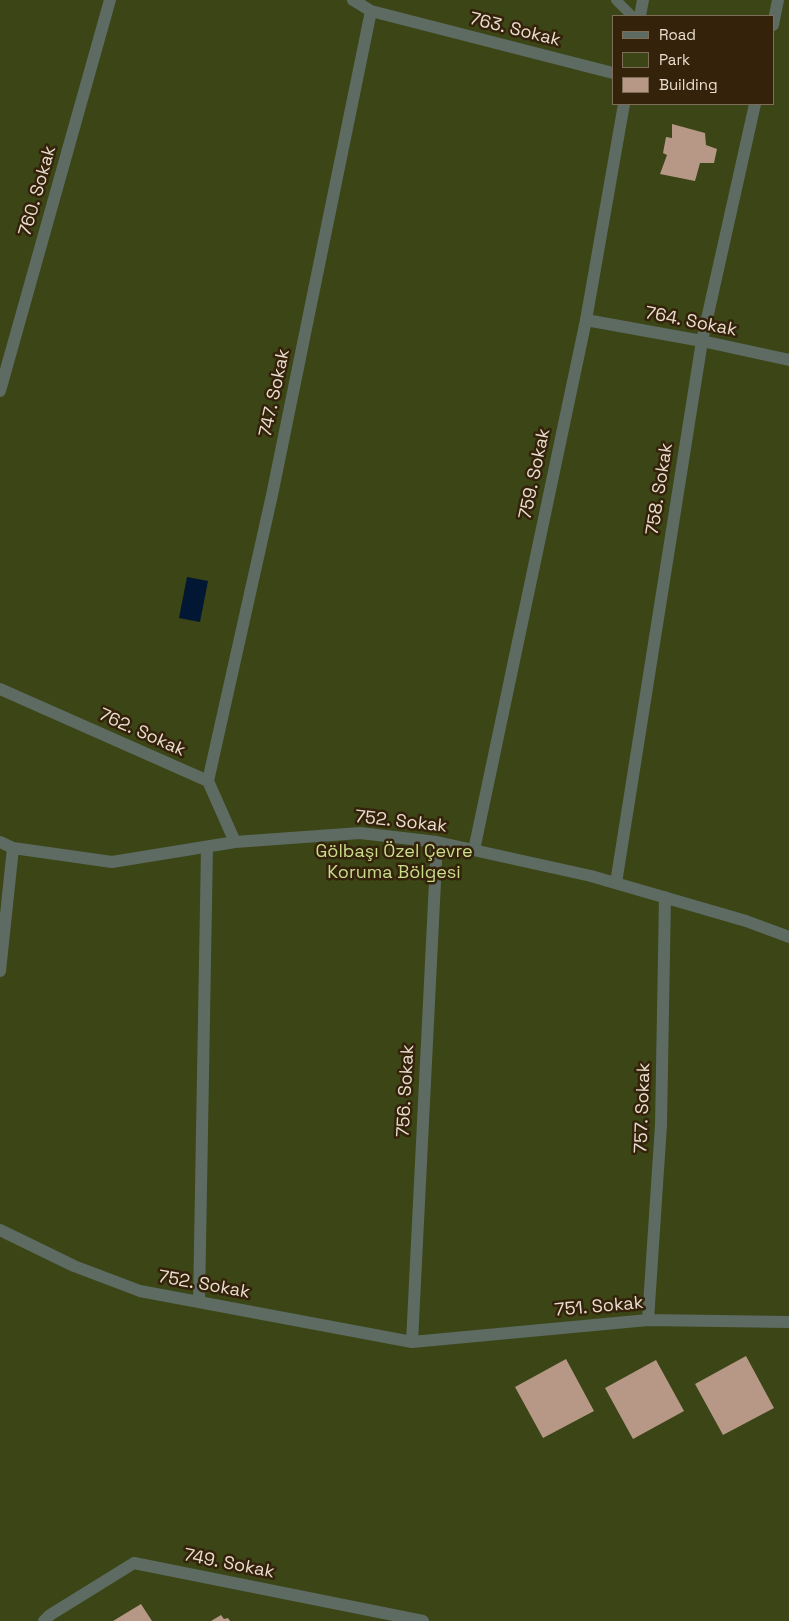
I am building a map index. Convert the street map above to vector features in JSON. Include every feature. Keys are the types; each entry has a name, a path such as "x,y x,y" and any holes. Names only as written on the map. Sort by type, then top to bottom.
{"street":[{"name":"760. Sokak","path":"0,391 110,0"},
{"name":"763. Sokak","path":"353,0 370,11 612,73"},
{"path":"640,15 643,0"},
{"path":"774,20 778,0"},
{"name":"747. Sokak","path":"208,782 272,495 370,11"},
{"name":"759. Sokak","path":"474,850 586,320 624,105"},
{"name":"758. Sokak","path":"616,883 702,341 755,105"},
{"name":"764. Sokak","path":"586,320 702,341 789,360"},
{"name":"762. Sokak","path":"0,689 208,782"},
{"path":"208,782 235,842"},
{"name":"752. Sokak","path":"0,842 13,848 112,862 235,842 360,833 437,842 616,883 746,921 789,937"},
{"name":"756. Sokak","path":"412,1342 437,842"},
{"path":"199,1302 207,846"},
{"path":"0,971 13,848"},
{"name":"757. Sokak","path":"648,1320 661,1124 665,897"},
{"name":"752. Sokak","path":"0,1230 74,1266 140,1291 412,1342"},
{"name":"751. Sokak","path":"412,1342 648,1320 789,1322"},
{"name":"749. Sokak","path":"44,1621 50,1615 134,1563 422,1621"}],"lane":[{"path":"616,0 631,15"}],"green space":[{"name":"Gölbaşı Özel Çevre Koruma Bölgesi","path":"0,0 789,0 789,1621 0,1621"}],"water":[{"path":"187,577 208,581 200,622 179,618"}],"building":[{"path":"672,124 705,133 706,145 717,149 714,163 700,163 695,181 660,174 667,155 663,153 666,137 672,138"},
{"path":"746,1356 774,1408 723,1435 695,1384"},
{"path":"566,1359 594,1411 543,1438 515,1387"},
{"path":"656,1360 684,1411 633,1439 605,1388"},
{"path":"141,1604 152,1621 113,1621"},
{"path":"221,1615 224,1619 228,1618 230,1621 211,1621"}]}
